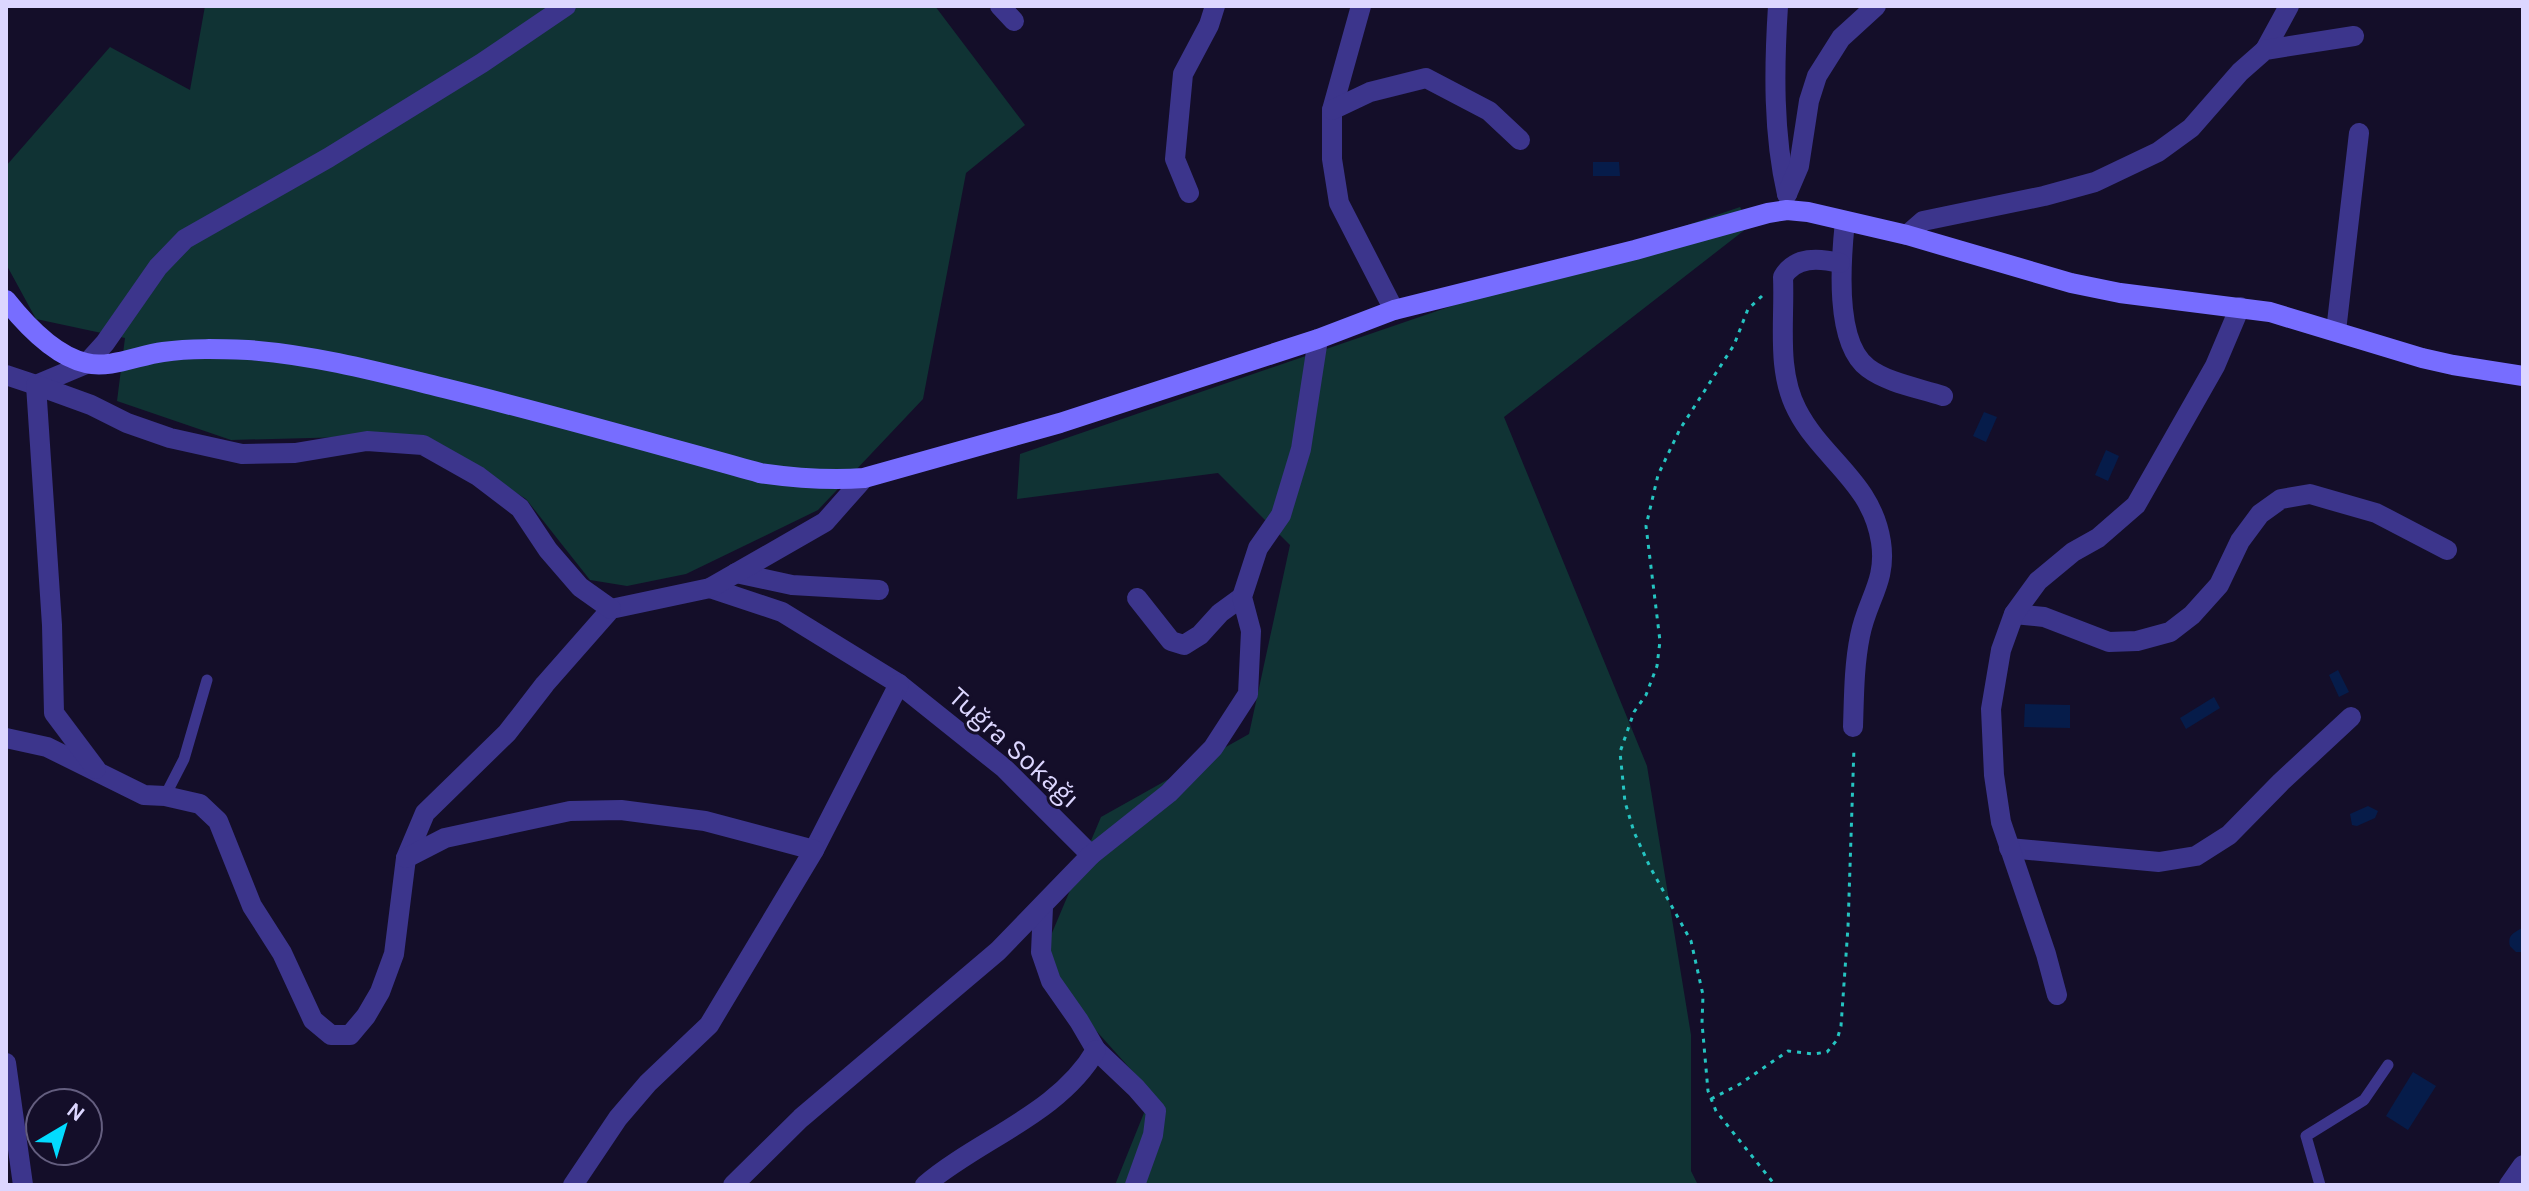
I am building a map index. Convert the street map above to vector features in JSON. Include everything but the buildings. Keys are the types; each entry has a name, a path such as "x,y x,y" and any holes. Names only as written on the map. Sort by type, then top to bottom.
{"street":[{"path":"86,364 105,343 158,267 185,239 328,158 482,63 566,6"},
{"path":"1189,193 1175,159 1183,74 1209,25 1215,6"},
{"path":"1361,6 1332,110 1332,159 1339,203 1394,310"},
{"path":"1778,6 1778,154 1787,202"},
{"path":"36,385 86,364 116,362 163,352 204,350 293,354 495,401 760,473 800,479 864,478 1060,423 1318,339 1394,310 1635,250 1768,213 1787,202 1799,166 1809,101 1817,76 1841,38 1876,6"},
{"path":"1907,235 1923,221 2095,182 2158,152 2191,128 2240,72 2265,50 2289,6"},
{"path":"2265,50 2354,36"},
{"path":"1332,110 1370,92 1426,78 1489,111 1520,140"},
{"path":"2336,331 2359,133"},
{"path":"1787,202 1808,212 1907,235 2071,283 2120,293 2285,315 2453,365 2523,376"},
{"path":"1845,221 1840,263 1845,319 1859,361 1879,375 1943,396"},
{"path":"1840,263 1803,261 1793,264 1783,277 1784,357 1792,399 1814,437 1860,487 1870,506 1881,543 1881,578 1866,613 1856,658 1853,727"},
{"path":"6,300 27,326 44,340 86,364"},
{"path":"2057,995 2001,822 1994,775 1991,709 2001,650 2014,614 2038,581 2073,552 2098,538 2136,505 2215,366 2240,307"},
{"path":"733,1185 801,1118 974,972 1043,907 1091,855 1169,793 1213,748 1234,718 1248,694 1251,670 1251,631 1242,597 1258,548 1281,515 1301,449 1318,339"},
{"path":"6,375 91,405 127,423 170,438 242,454 295,453 367,441 423,445 478,476 520,508 548,550 580,587 611,609"},
{"path":"36,385 51,610 54,713 98,772"},
{"path":"6,738 47,747 144,795 200,804 218,821 252,906 282,953 313,1020 331,1035 350,1035 380,992 394,954 406,858 425,813 507,733 611,609 710,588 825,522 864,478"},
{"path":"2014,614 2044,617 2109,642 2137,641 2170,632 2192,615 2219,585 2240,541 2260,514 2281,499 2310,494 2376,513 2447,550"},
{"path":"736,573 792,585 879,590"},
{"name":"Tuğra Sokağı","path":"710,588 782,612 899,684 1004,768 1091,855"},
{"path":"1137,598 1171,641 1184,645 1200,635 1220,613 1242,597"},
{"path":"573,1185 618,1118 648,1083 709,1025 814,850 899,684"},
{"path":"2009,848 2159,862 2196,856 2229,835 2351,717"},
{"path":"406,858 445,838 570,811 621,810 705,821 814,850"},
{"path":"1043,907 1041,952 1051,981 1096,1050 1156,1111 1153,1135 1135,1185"},
{"path":"925,1185 1046,1104 1085,1069 1096,1050"},
{"path":"6,1063 23,1185"},
{"path":"2509,1185 2523,1165"}],"lane":[{"path":"165,796 184,759 207,680"},
{"path":"2320,1185 2306,1136 2364,1100 2388,1065"}],"path":[{"path":"1775,1185 1716,1111 1711,1099 1705,1063 1703,995 1691,941 1634,832 1625,802 1620,752 1634,712 1646,695 1657,666 1660,641 1646,526 1658,475 1680,429 1734,345 1748,309 1783,277"},
{"path":"1711,1099 1740,1084 1788,1051 1827,1052 1837,1040 1841,1026 1848,927 1853,727"}],"green space":[{"path":"205,6 935,6 1025,125 966,173 923,399 818,510 686,574 627,586 590,580 526,499 424,435 231,440 117,401 125,338 36,319 6,264 6,166 110,47 190,90"},
{"path":"1740,207 1751,225 1504,417 1647,766 1691,1035 1691,1171 1698,1185 1115,1185 1152,1093 1038,966 1101,817 1249,734 1290,545 1218,473 1017,499 1020,454"}],"water":[{"path":"1593,162 1619,162 1620,176 1593,176"},
{"path":"1984,412 1997,417 1986,442 1973,436"},
{"path":"2106,450 2119,456 2108,481 2095,475"},
{"path":"2338,670 2349,692 2339,697 2329,675"},
{"path":"2214,697 2220,708 2186,729 2180,718"},
{"path":"2025,704 2070,705 2070,728 2024,727"},
{"path":"2368,806 2378,811 2375,818 2357,826 2352,825 2350,814"},
{"path":"2523,927 2523,952 2516,952 2510,946 2510,939"},
{"path":"2413,1072 2436,1086 2408,1130 2386,1116"}]}
